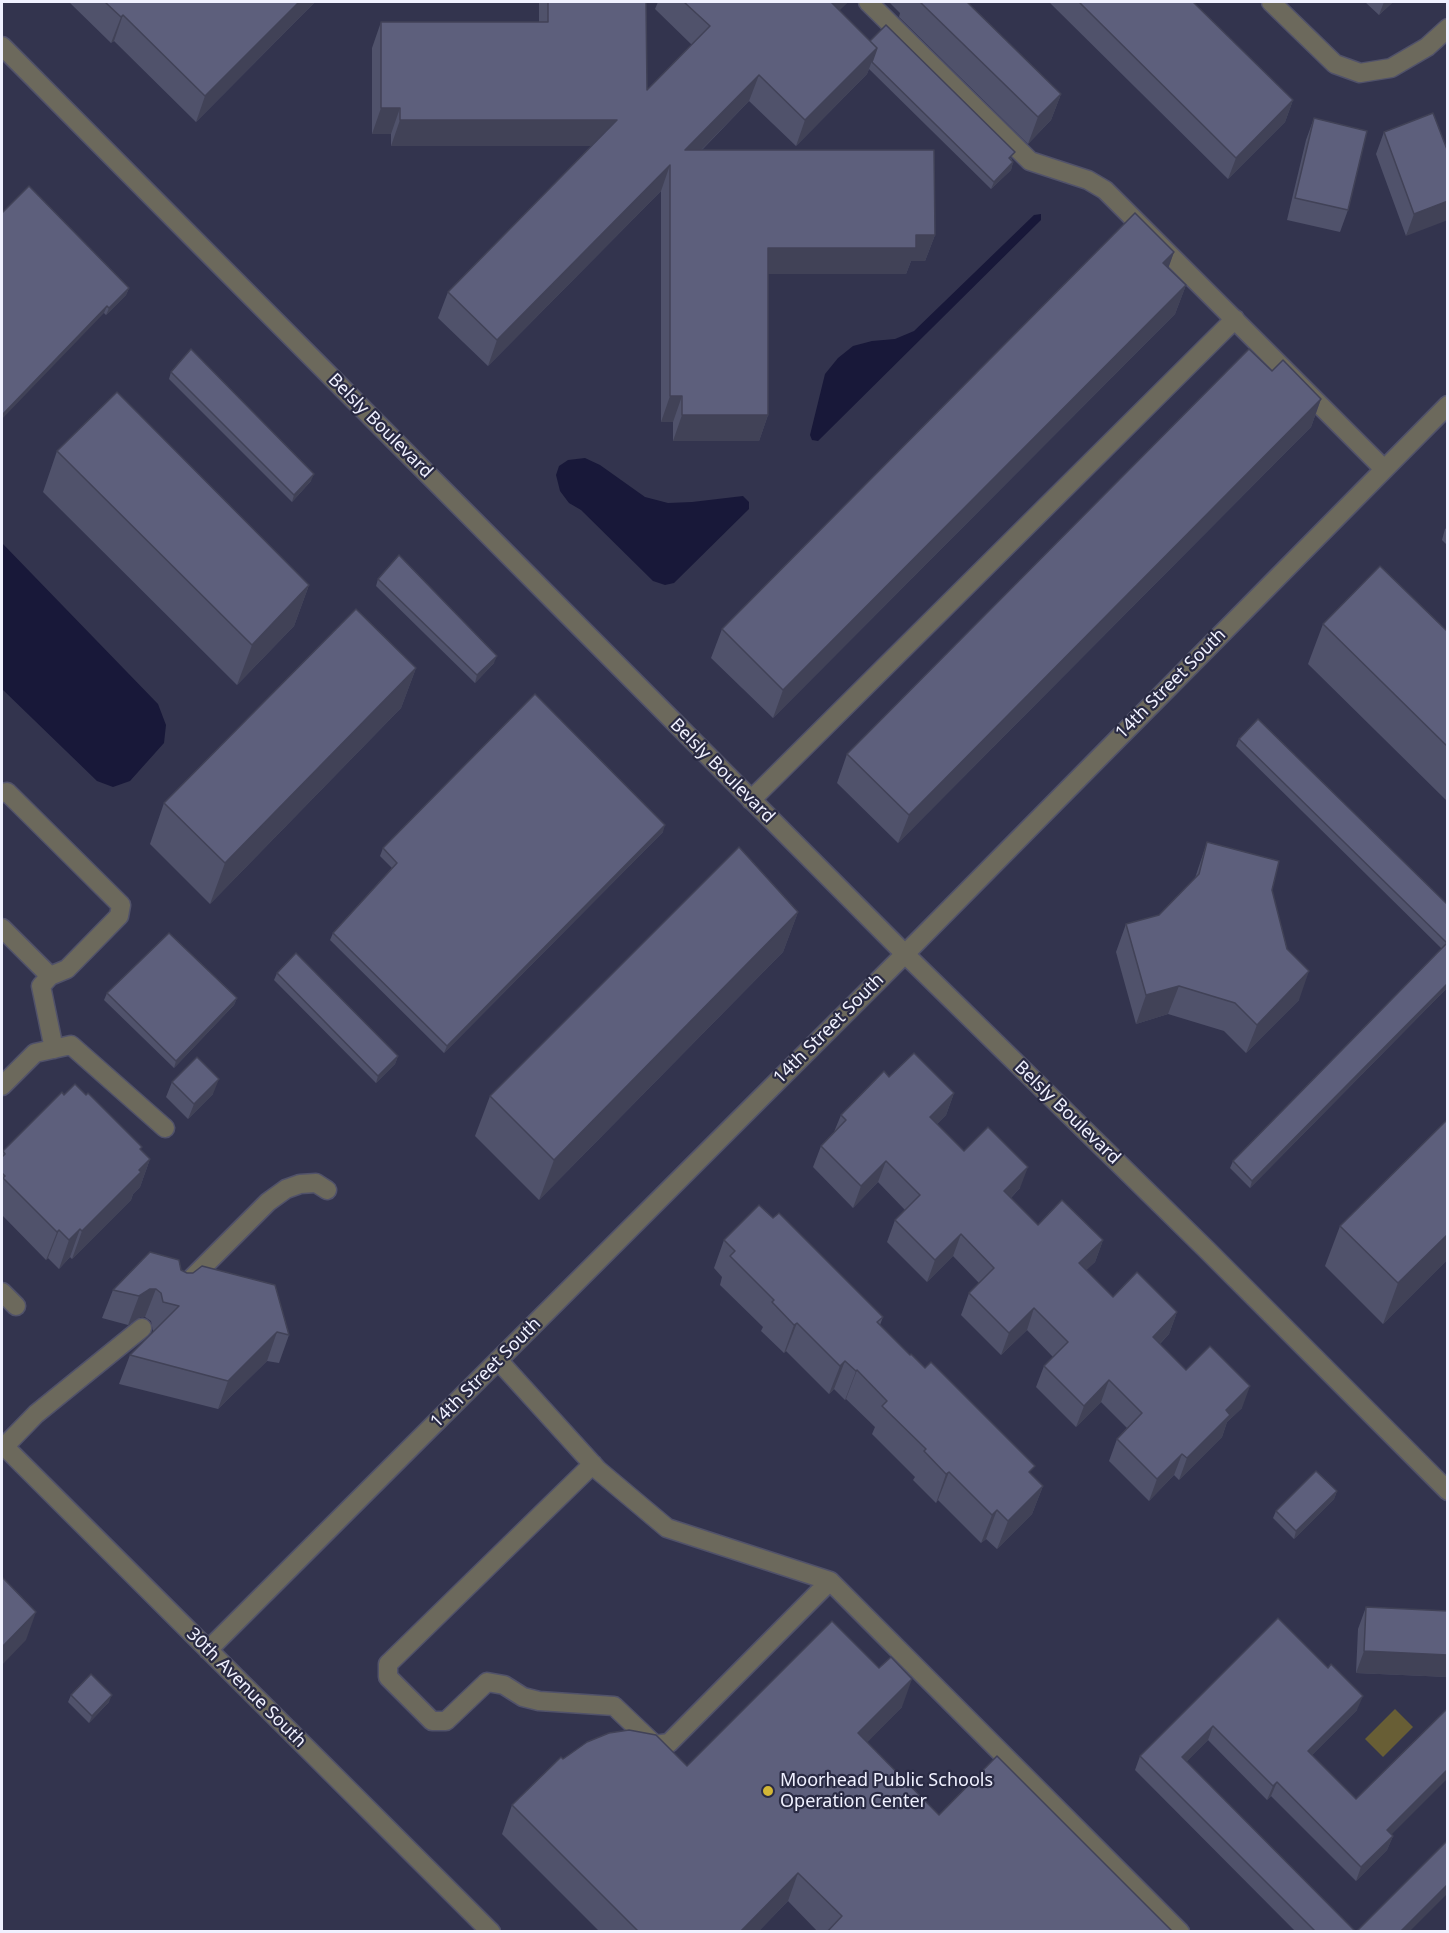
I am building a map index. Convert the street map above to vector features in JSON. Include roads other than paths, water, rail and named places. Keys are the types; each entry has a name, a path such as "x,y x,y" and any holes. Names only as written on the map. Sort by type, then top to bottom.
{"street":[{"path":"868,2 1030,161 1088,180 1105,190 1384,469"},
{"path":"1271,2 1335,64 1360,73 1391,68 1427,47 1448,28"},
{"name":"Belsly Boulevard","path":"2,46 905,954 1207,1250 1448,1491"},
{"path":"751,800 1235,319"},
{"name":"14th Street South","path":"208,1650 905,954 1448,405"},
{"path":"2,793 8,792 121,905 119,916 67,969 50,976 41,986 54,1049"},
{"path":"2,928 50,976"},
{"path":"2,1086 35,1053 71,1045 165,1128"},
{"path":"179,1291 268,1202 286,1189 300,1184 316,1183 327,1190"},
{"path":"2,1292 16,1306"},
{"path":"3,1445 36,1414 142,1328"},
{"path":"498,1360 593,1464 667,1528 830,1581 1180,1932"},
{"name":"30th Avenue South","path":"3,1445 491,1932"},
{"path":"593,1464 388,1664 388,1677 432,1721 446,1721 487,1682 504,1685 523,1697 539,1701 614,1706 655,1745 669,1743 830,1581"}],"place":[{"name":"Moorhead Public Schools Operation Center","path":"768,1791"}]}
